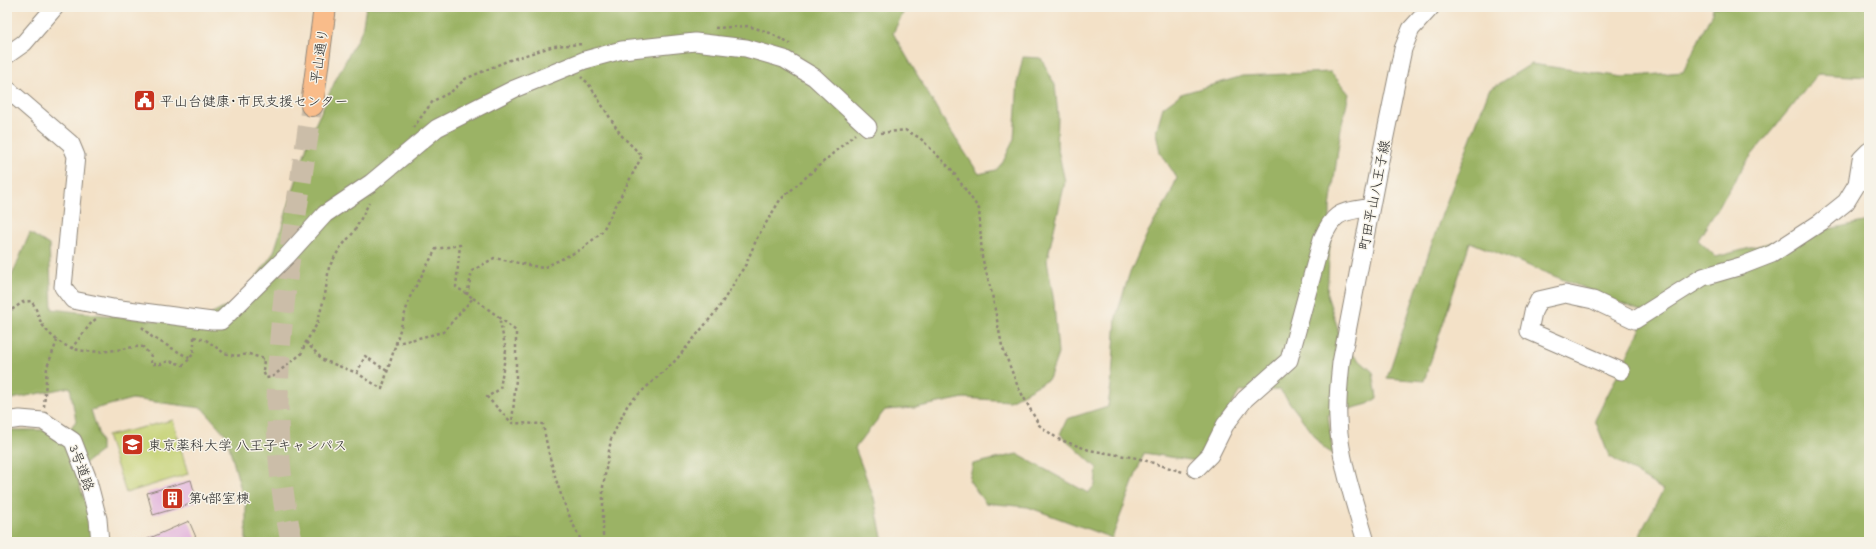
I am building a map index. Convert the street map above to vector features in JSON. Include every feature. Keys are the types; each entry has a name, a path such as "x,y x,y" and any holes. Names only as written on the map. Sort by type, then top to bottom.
{"main road":[{"name":"平山通り","path":"312,105 325,7"}],"street":[{"path":"7,55 24,43 55,7"},
{"name":"町田平山八王子線","path":"1366,542 1346,466 1340,434 1338,419 1338,391 1346,332 1403,49 1411,29 1431,7"},
{"path":"7,88 71,144 76,156 62,287 73,300 119,309 221,321 286,256 325,214 371,183 437,128 514,90 585,60 622,50 667,44 695,42 746,48 784,59 814,77 868,127"},
{"path":"1621,371 1529,331 1532,312 1540,300 1565,294 1593,300 1635,320 1703,276 1741,266 1772,254 1821,222 1846,202 1857,184 1861,158 1869,151"},
{"path":"1196,469 1210,455 1225,425 1245,399 1289,360 1322,239 1328,225 1341,213 1370,207"},
{"name":"3号道路","path":"7,421 20,419 43,421 73,441 87,477 98,519 100,542"}],"path":[{"path":"714,28 748,26 768,32 793,46"},
{"path":"410,132 433,101 451,92 465,79 507,61 554,46 588,43"},
{"path":"467,294 472,271 494,258 543,268 582,249 602,232 642,156 621,135 588,82 568,67"},
{"path":"603,542 603,487 611,439 628,404 676,360 718,310 746,264 757,238 780,200 858,131 868,127 882,134 905,130 920,138 951,169 979,209 982,257 992,294 1002,346 1018,387 1038,425 1058,439 1089,450 1137,458 1181,473 1196,469"},
{"path":"194,337 206,340 224,353 235,356 249,354 264,359 263,371 266,378 272,377 301,354 306,342 317,324 325,295 329,267 340,248 354,232 373,197"},
{"path":"306,342 323,360 357,373 382,389 394,344 410,297 436,249 460,246 456,287 516,330 516,378 512,423"},
{"path":"394,344 443,332 472,298"},
{"path":"7,313 22,302 31,301 38,309 39,319 44,328 57,341 71,350 82,352 116,350 135,346 143,347 151,356 151,364 161,364 169,361 182,365 191,359 195,348 194,337 196,319"},
{"path":"71,350 92,322 119,309 152,337 191,359"},
{"path":"499,317 506,350 505,358 500,389 487,397 512,423 543,424 546,444 561,499 582,542"},
{"path":"43,421 47,367 57,341"},
{"path":"357,373 365,356 387,371"}],"green space":[{"path":"366,7 906,7 893,33 941,116 979,174 996,170 1003,162 1014,139 1018,79 1023,57 1041,58 1055,85 1058,116 1057,145 1065,182 1047,260 1054,302 1058,354 1049,379 1010,401 964,398 914,408 885,410 855,448 874,498 883,542 246,542 246,508 226,435 202,408 132,399 91,410 101,442 101,451 75,471 98,542 7,542 7,430 69,430 76,421 70,387 7,400 7,280 10,280 30,233 49,245 52,309 191,325 241,299 274,252 310,136 336,79 362,30"},
{"path":"1713,7 1869,7 1869,77 1818,74 1747,161 1698,240 1716,257 1803,234 1869,221 1869,542 1640,542 1641,532 1663,490 1609,456 1595,420 1648,314 1470,242 1424,381 1387,378 1439,222 1489,90 1531,64 1623,77 1683,72 1712,13"},
{"path":"1331,72 1349,94 1341,128 1330,208 1330,243 1327,295 1338,329 1339,343 1373,372 1377,398 1368,404 1328,415 1333,454 1324,448 1280,390 1240,391 1197,461 1144,453 1112,538 1028,507 985,503 969,480 973,464 1017,454 1088,493 1095,485 1097,468 1060,434 1067,419 1108,406 1112,378 1116,317 1129,275 1148,232 1169,197 1177,178 1160,152 1156,132 1163,107 1181,94 1243,76"},
{"path":"173,420 188,474 126,493 107,436"}],"building":[{"name":"第4部室棟","path":"191,480 197,502 153,515 147,493"},
{"path":"189,521 198,542 141,542"}],"tunnel":[{"path":"292,542 282,487 278,433 278,378 288,268 312,105"}],"place":[{"name":"平山台健康･市民支援センター","path":"144,101"},
{"name":"東京薬科大学 八王子キャンパス","path":"132,445"},
{"name":"第4部室棟","path":"172,498"}]}
